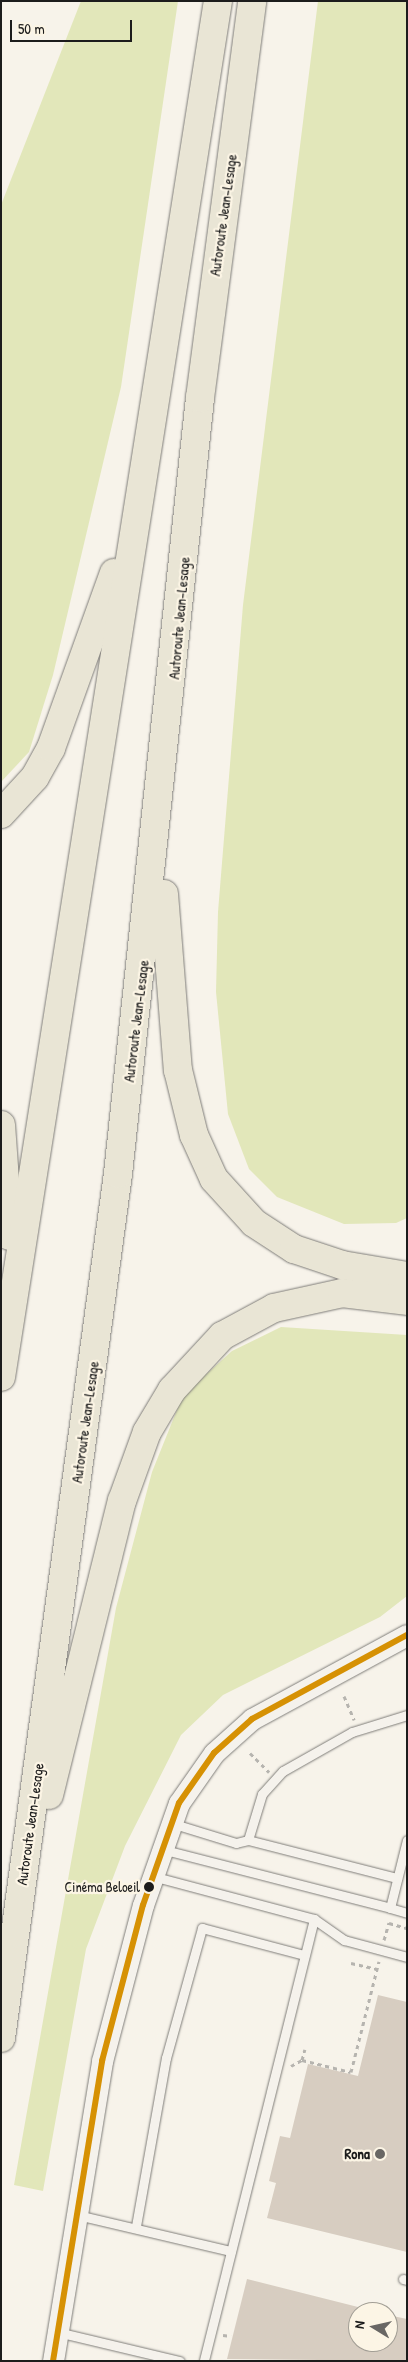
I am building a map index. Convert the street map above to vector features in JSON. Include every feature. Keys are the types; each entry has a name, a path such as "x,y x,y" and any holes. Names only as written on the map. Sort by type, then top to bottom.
{"highway":[{"path":"1,1377 218,1"},
{"name":"Autoroute Jean-Lesage","path":"1,2038 118,1174 160,805 200,398 252,1"},
{"path":"1,814 35,777 59,731 142,491"},
{"path":"160,805 174,1047 188,1118 208,1168 241,1211 289,1246 331,1262 407,1276"},
{"path":"1,1125 13,1294"},
{"path":"17,1920 116,1521 138,1454 163,1403 212,1344 260,1314 322,1295 354,1294 407,1301"}],"street":[{"path":"53,2361 74,2214 106,2046 152,1876 171,1823 202,1766 245,1724 294,1693 407,1635"}],"lane":[{"path":"248,1840 262,1794 283,1771 352,1732 407,1715"},
{"path":"171,1823 236,1843 248,1840 397,1878"},
{"path":"390,1908 407,1840"},
{"path":"161,1849 407,1913"},
{"path":"152,1876 314,1919 344,1940 407,1956"},
{"path":"204,2361 314,1919"},
{"path":"136,2226 166,2058 202,1928 304,1956"},
{"path":"74,2214 136,2226 231,2251"},
{"path":"57,2332 180,2361"}],"path":[{"path":"344,1696 350,1710"},
{"path":"250,1753 260,1764"},
{"path":"384,1941 388,1923 407,1928"},
{"path":"289,2072 294,2062 302,2060 351,2072 379,1960"},
{"path":"352,1963 377,1969"},
{"path":"302,2060 305,2049"}],"green space":[{"path":"81,1 178,1 121,387 53,675 29,752 1,782 1,205"},
{"path":"318,1 407,1 407,1218 396,1223 344,1224 277,1197 249,1169 228,1114 216,992 218,912 243,605"},
{"path":"281,1327 407,1335 407,1596 380,1617 223,1695 181,1735 125,1846 86,1949 43,2191 14,2185 116,1608 152,1472 183,1395 232,1351"}],"building":[{"path":"378,1995 407,2002 407,2252 267,2218 276,2183 269,2181 280,2136 290,2138 308,2064 358,2076"},
{"path":"247,2279 348,2304 348,2352 398,2352 398,2317 407,2319 407,2361 227,2359"}],"transit line":[{"path":"53,2361 102,2061 143,1905 179,1803 214,1753 252,1719 407,1635"}],"place":[{"name":"Cinéma Beloeil","path":"149,1887"},
{"name":"Rona","path":"380,2154"}]}
